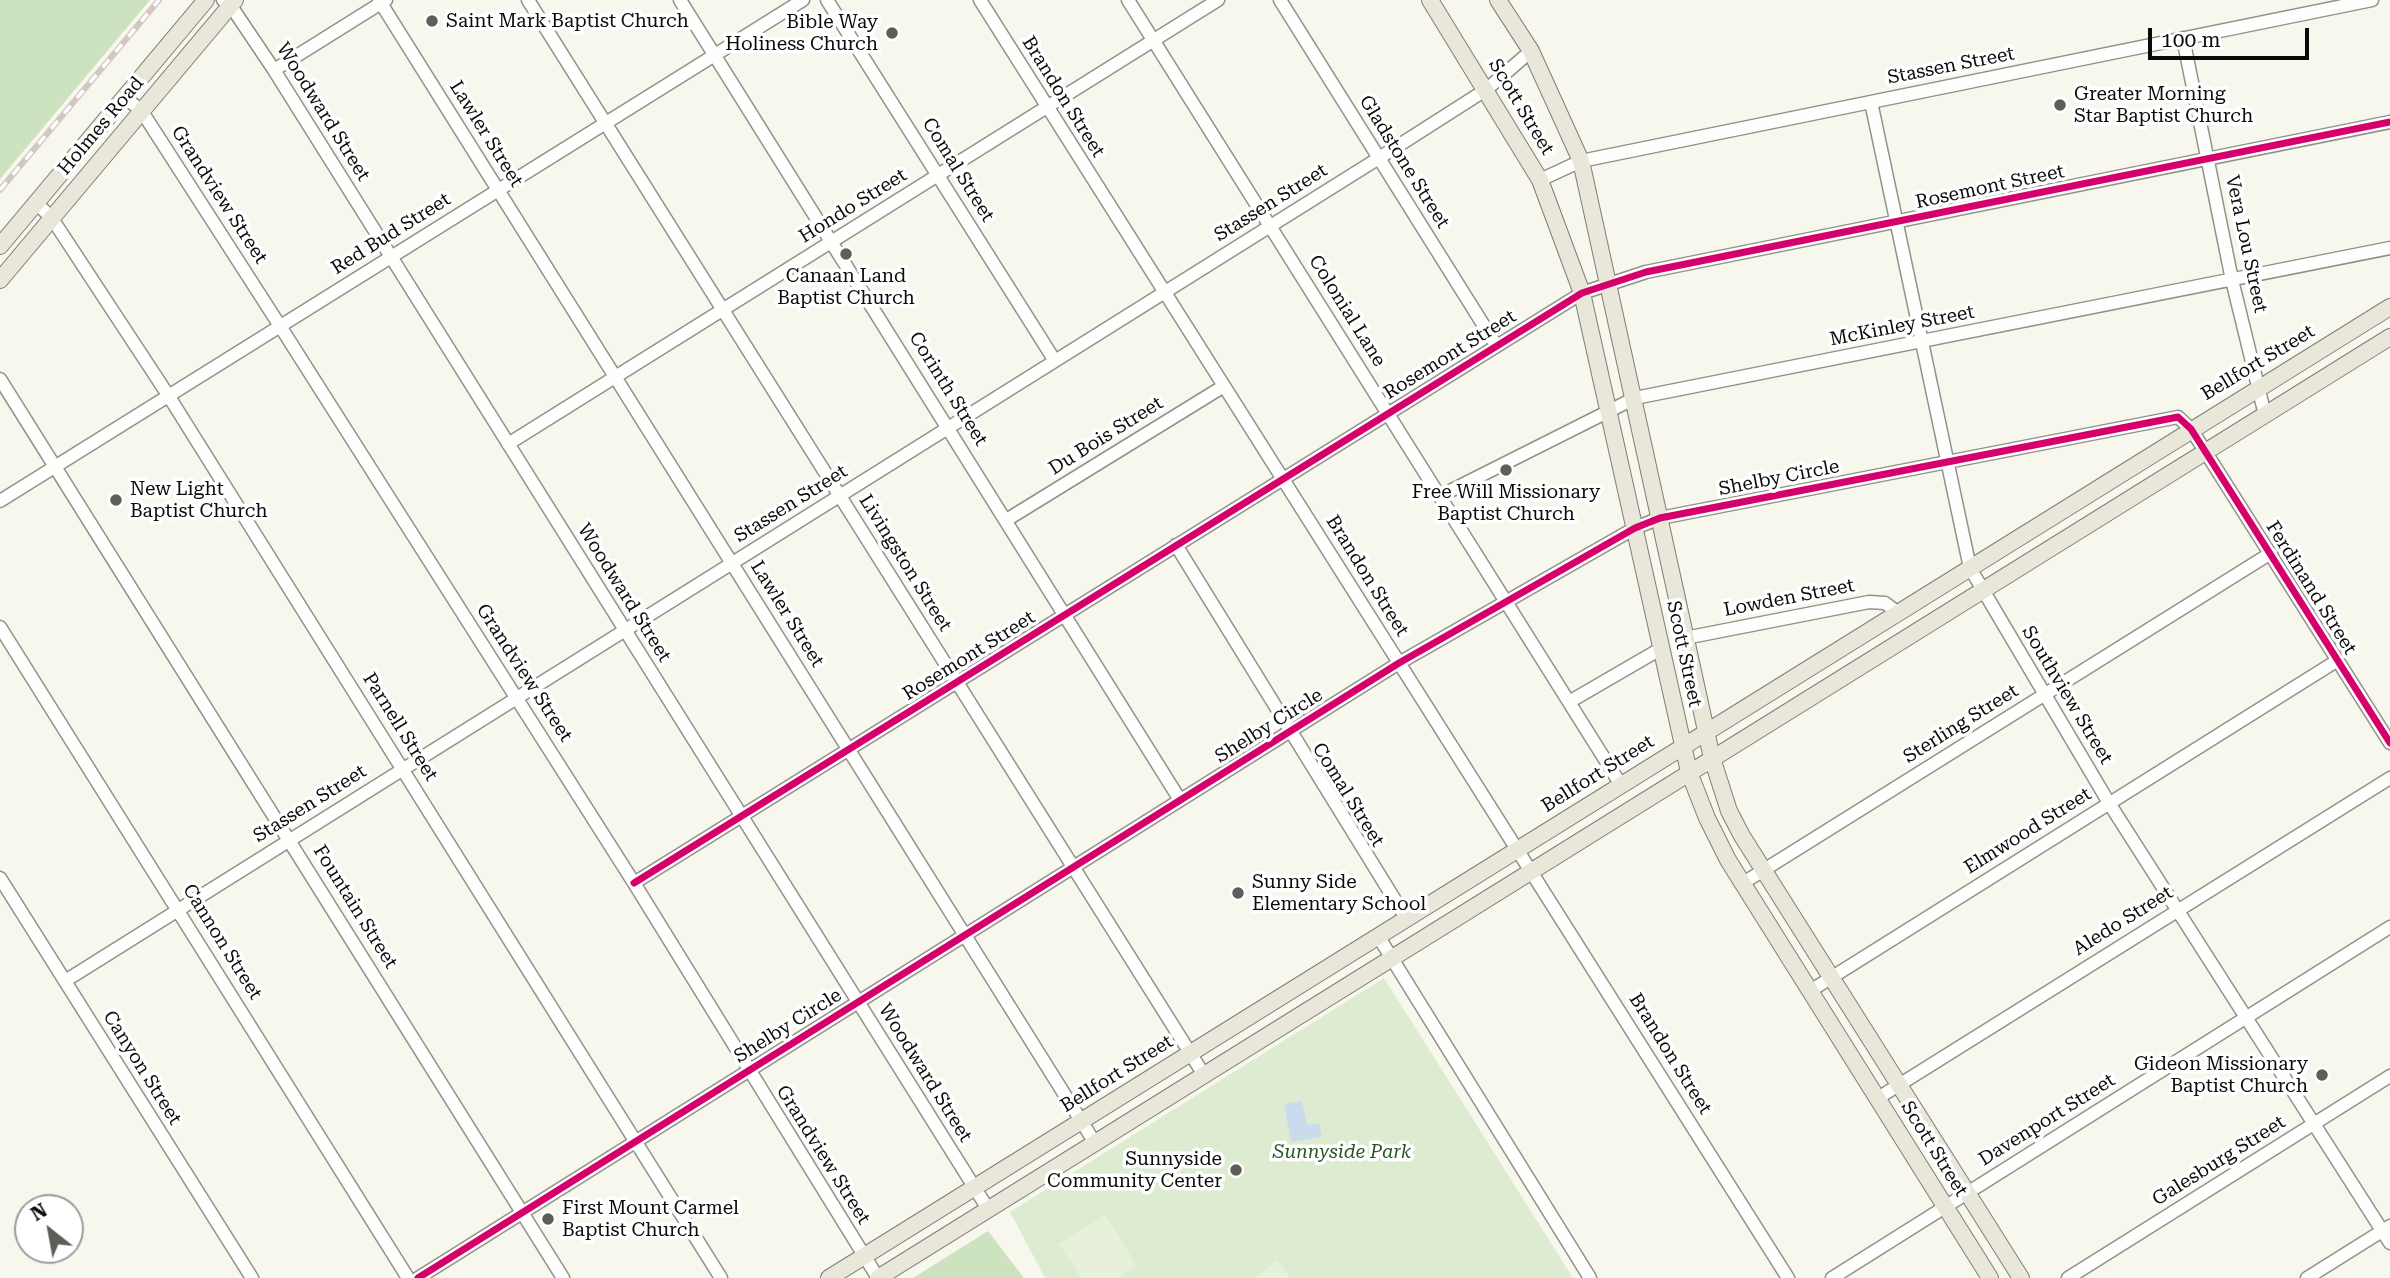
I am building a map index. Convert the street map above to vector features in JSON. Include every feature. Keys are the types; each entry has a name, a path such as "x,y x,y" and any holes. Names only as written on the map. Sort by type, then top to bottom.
{"main road":[{"name":"Holmes Road","path":"0,246 206,0"},
{"name":"Scott Street","path":"1430,0 1487,89 1540,180 1582,293 1689,772 1715,837 1990,1278"},
{"name":"Scott Street","path":"1498,0 1531,51 1581,161 1712,758 1729,811 2021,1278"},
{"name":"Holmes Road","path":"0,280 230,2"},
{"name":"Bellfort Street","path":"829,1278 2384,311"},
{"path":"878,1278 2390,335 2384,311"},
{"path":"2081,499 2094,520"},
{"path":"1859,636 1873,659"}],"street":[{"name":"Livingston Street","path":"528,0 1204,1075"},
{"name":"Corinth Street","path":"680,0 1007,519 1180,800"},
{"name":"Red Bud Street","path":"0,500 803,0"},
{"name":"Comal Street","path":"827,0 1055,361"},
{"name":"Brandon Street","path":"980,0 1788,1278"},
{"name":"Colonial Lane","path":"1128,0 1621,785"},
{"name":"Hondo Street","path":"508,444 1218,0"},
{"name":"Gladstone Street","path":"1280,0 1496,345"},
{"name":"Stassen Street","path":"1540,180 1581,161 2372,0"},
{"path":"274,70 382,1"},
{"name":"Lawler Street","path":"382,1 614,377 1095,1143"},
{"name":"Woodward Street","path":"230,2 988,1209"},
{"name":"Vera Lou Street","path":"2183,38 2232,280 2265,415"},
{"name":"Stassen Street","path":"65,981 1379,158 1487,89 1531,51"},
{"name":"Grandview Street","path":"125,98 141,110 281,326 634,883 878,1278"},
{"name":"Southview Street","path":"1871,102 1969,568 2109,803 2314,1124 2386,1229 2390,1243"},
{"name":"Rosemont Street","path":"634,883 1582,293 1609,282 2390,122"},
{"name":"Parnell Street","path":"36,203 51,216 168,396 404,768 721,1278"},
{"name":"McKinley Street","path":"1440,496 1635,398 2390,248"},
{"name":"Fountain Street","path":"0,379 564,1278"},
{"name":"Du Bois Street","path":"1007,519 1224,386"},
{"name":"Shelby Circle","path":"418,1278 1399,663 1507,604 1635,528 1660,518 2171,416 2178,417 2191,429"},
{"path":"2191,429 2206,451"},
{"name":"Ferdinand Street","path":"2206,451 2390,743"},
{"name":"Comal Street","path":"1176,545 1406,918"},
{"name":"Sterling Street","path":"1743,883 2271,552"},
{"name":"Lowden Street","path":"1685,638 1869,602 1885,603 1897,612"},
{"name":"Cannon Street","path":"0,627 408,1278"},
{"path":"1569,702 1662,648"},
{"name":"Elmwood Street","path":"1810,990 2338,660"},
{"name":"Aledo Street","path":"1878,1098 2390,778"},
{"name":"Canyon Street","path":"0,878 252,1278"},
{"name":"Davenport Street","path":"1832,1278 2390,928"},
{"path":"1378,936 1590,1278"},
{"name":"Galesburg Street","path":"2068,1278 2390,1076"},
{"path":"2307,1278 2386,1229"}],"green space":[{"path":"0,0 150,0 0,179"},
{"name":"Sunnyside Park","path":"1384,978 1573,1278 1045,1278 1010,1212"},
{"path":"1105,1215 1137,1266 1119,1278 1081,1278 1059,1244"},
{"path":"988,1231 1024,1278 913,1278"},
{"path":"1277,1260 1291,1278 1255,1278"}],"water":[{"path":"1302,1101 1307,1125 1319,1123 1322,1137 1291,1142 1284,1104"}],"railway":[{"path":"0,190 159,0"}],"cycle path":[{"path":"634,883 1582,293 1646,272 2390,122"},
{"path":"418,1278 1399,663 1635,528 1660,518 2178,417 2191,429 2390,743"}],"place":[{"name":"Saint Mark Baptist Church","path":"432,21"},
{"name":"Bible Way Holiness Church","path":"892,33"},
{"name":"Greater Morning Star Baptist Church","path":"2060,105"},
{"name":"Canaan Land Baptist Church","path":"846,254"},
{"name":"Free Will Missionary Baptist Church","path":"1506,470"},
{"name":"New Light Baptist Church","path":"116,500"},
{"name":"Sunny Side Elementary School","path":"1238,893"},
{"name":"Gideon Missionary Baptist Church","path":"2322,1075"},
{"name":"Sunnyside Community Center","path":"1236,1170"},
{"name":"First Mount Carmel Baptist Church","path":"548,1219"}]}
